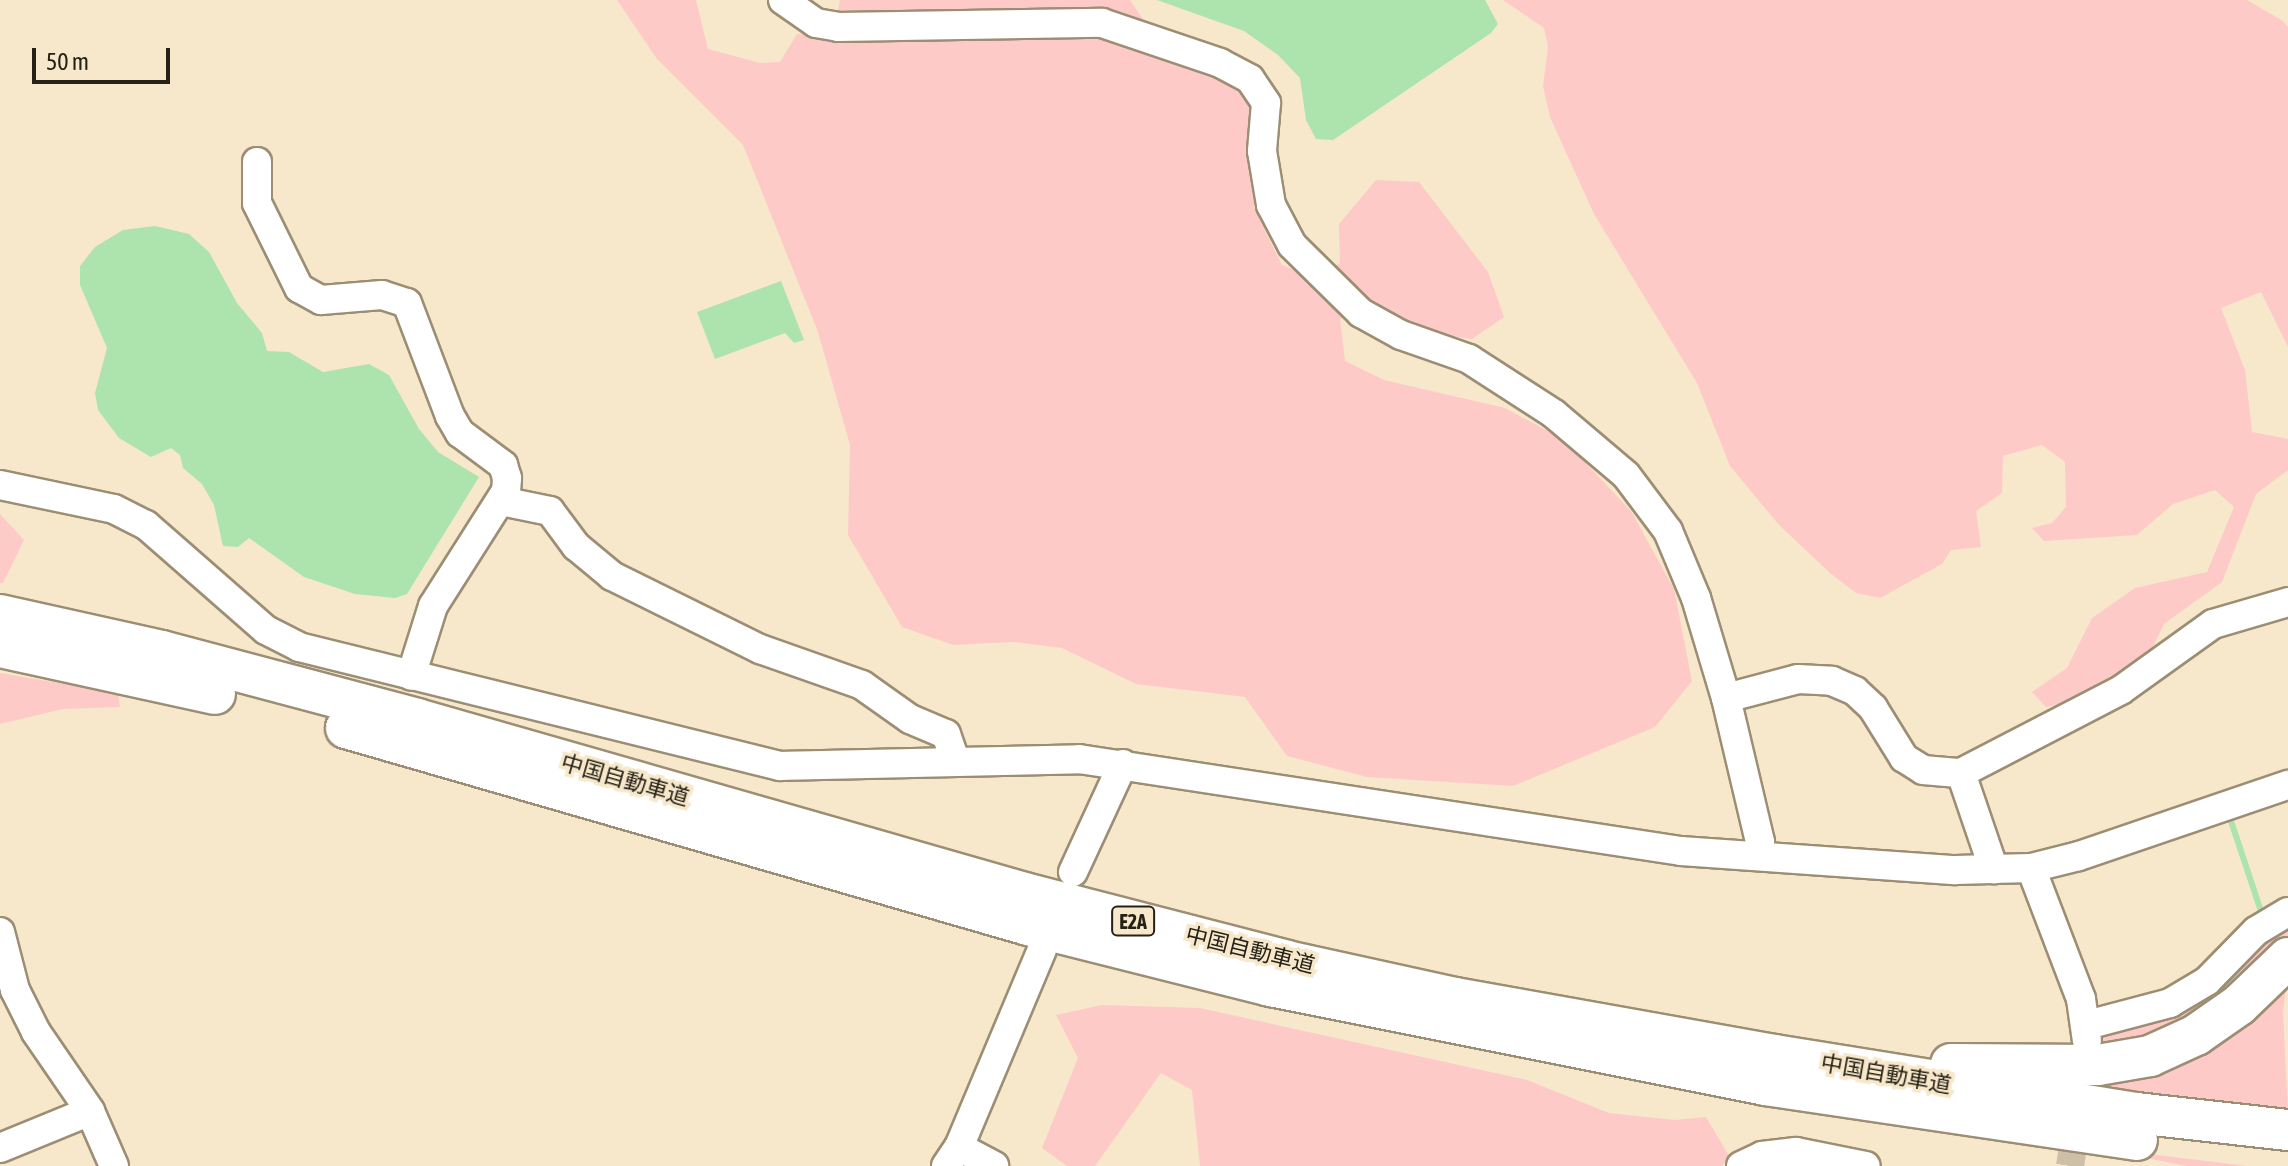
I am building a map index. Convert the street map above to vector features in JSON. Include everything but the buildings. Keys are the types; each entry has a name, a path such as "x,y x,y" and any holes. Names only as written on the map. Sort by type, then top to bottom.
{"highway":[{"name":"中国自動車道","path":"0,615 417,719 1025,893 1287,961 1621,1028 2046,1100 2288,1130"},
{"name":"中国自動車道","path":"0,647 166,681 337,726 1013,921 1270,986 1571,1050 1813,1093 2059,1130 2288,1157"},
{"path":"1621,1028 1960,1065 2098,1065 2150,1056 2196,1035 2239,1005 2288,958"},
{"path":"1813,1093 1853,1116 2139,1166"}],"street":[{"path":"783,0 816,23 838,27 1102,23 1220,63 1250,79 1266,103 1262,151 1271,205 1292,245 1361,313 1401,335 1469,359 1554,414 1626,475 1682,558 1726,698 1760,842 1758,856"},
{"path":"257,162 257,203 299,288 321,300 382,295 407,303 450,416 460,433 503,465 506,491 433,606 411,676"},
{"path":"0,485 114,509 146,525 266,630 299,647 780,766 1079,759 1585,838 1758,856 1994,870 2031,868 2079,856 2288,785"},
{"path":"501,501 550,511 576,546 612,576 760,649 862,685 910,719 946,734 955,760"},
{"path":"1726,698 1798,679 1832,681 1855,691 1873,708 1904,758 1923,770 1961,773 2121,690 2213,624 2288,602"},
{"path":"1073,872 1123,764"},
{"path":"1961,773 1994,870"},
{"path":"2031,868 2087,1025 2087,1054"},
{"path":"2087,1025 2170,1003 2207,981 2256,931 2288,912"},
{"path":"0,932 22,1004 90,1111 114,1166"},
{"path":"994,1166 952,1156 1042,950"},
{"path":"0,1148 90,1111"},
{"path":"1741,1166 1762,1156 1796,1152 1866,1166"}],"shaded area":[{"path":"617,0 696,0 708,49 760,63 780,62 797,34 834,31 840,0 1130,0 1162,47 1226,81 1256,106 1254,208 1282,265 1314,277 1340,263 1339,224 1376,180 1419,182 1488,272 1504,317 1472,339 1431,333 1366,303 1340,319 1345,361 1384,380 1505,408 1564,440 1631,511 1674,589 1692,681 1655,727 1513,786 1367,777 1287,756 1245,697 1136,684 1062,648 1013,642 953,645 902,627 848,535 850,445 818,332 743,145 657,59"},
{"path":"1157,0 1485,0 1498,24 1491,33 1333,140 1316,139 1306,120 1300,78 1278,55 1244,31"},
{"path":"1503,0 2247,0 2283,21 2288,27 2288,347 2261,292 2221,308 2245,370 2252,432 2288,439 2288,470 2256,494 2222,582 2164,624 2149,655 2063,703 2046,707 2032,692 2067,668 2092,618 2135,588 2207,572 2234,507 2215,490 2173,504 2137,535 2044,541 2032,528 2052,523 2066,507 2065,462 2042,445 2003,456 2002,493 1976,511 1981,547 1951,550 1942,564 1880,598 1856,593 1830,573 1779,525 1730,466 1697,383 1594,214 1550,117 1543,86 1548,47 1544,28"},
{"path":"155,226 189,234 209,252 237,303 262,333 267,351 289,352 323,372 369,364 389,375 419,429 438,452 479,477 407,594 395,598 355,594 304,577 249,538 238,547 223,546 214,505 202,484 183,468 180,455 171,448 151,457 119,438 98,410 95,393 107,348 80,285 80,266 95,247 123,230"},
{"path":"781,281 804,340 794,343 785,333 715,359 697,312"},
{"path":"0,514 24,540 3,583 0,583"},
{"path":"0,673 118,693 120,707 63,709 0,724"},
{"path":"2288,918 2288,947 2210,1016 2101,1056 2094,1036"},
{"path":"2288,969 2283,1013 2288,1114 2068,1085"},
{"path":"1102,1005 1200,1008 1527,1080 1609,1113 1675,1120 1706,1117 1729,1156 1722,1166 1200,1166 1192,1090 1161,1073 1095,1166 1067,1166 1042,1148 1078,1058 1056,1015"},
{"path":"2092,1147 2247,1166 2186,1166"}],"waterway":[{"path":"2230,818 2262,914"}],"tunnel":[{"path":"2070,1166 2078,1114"}]}
